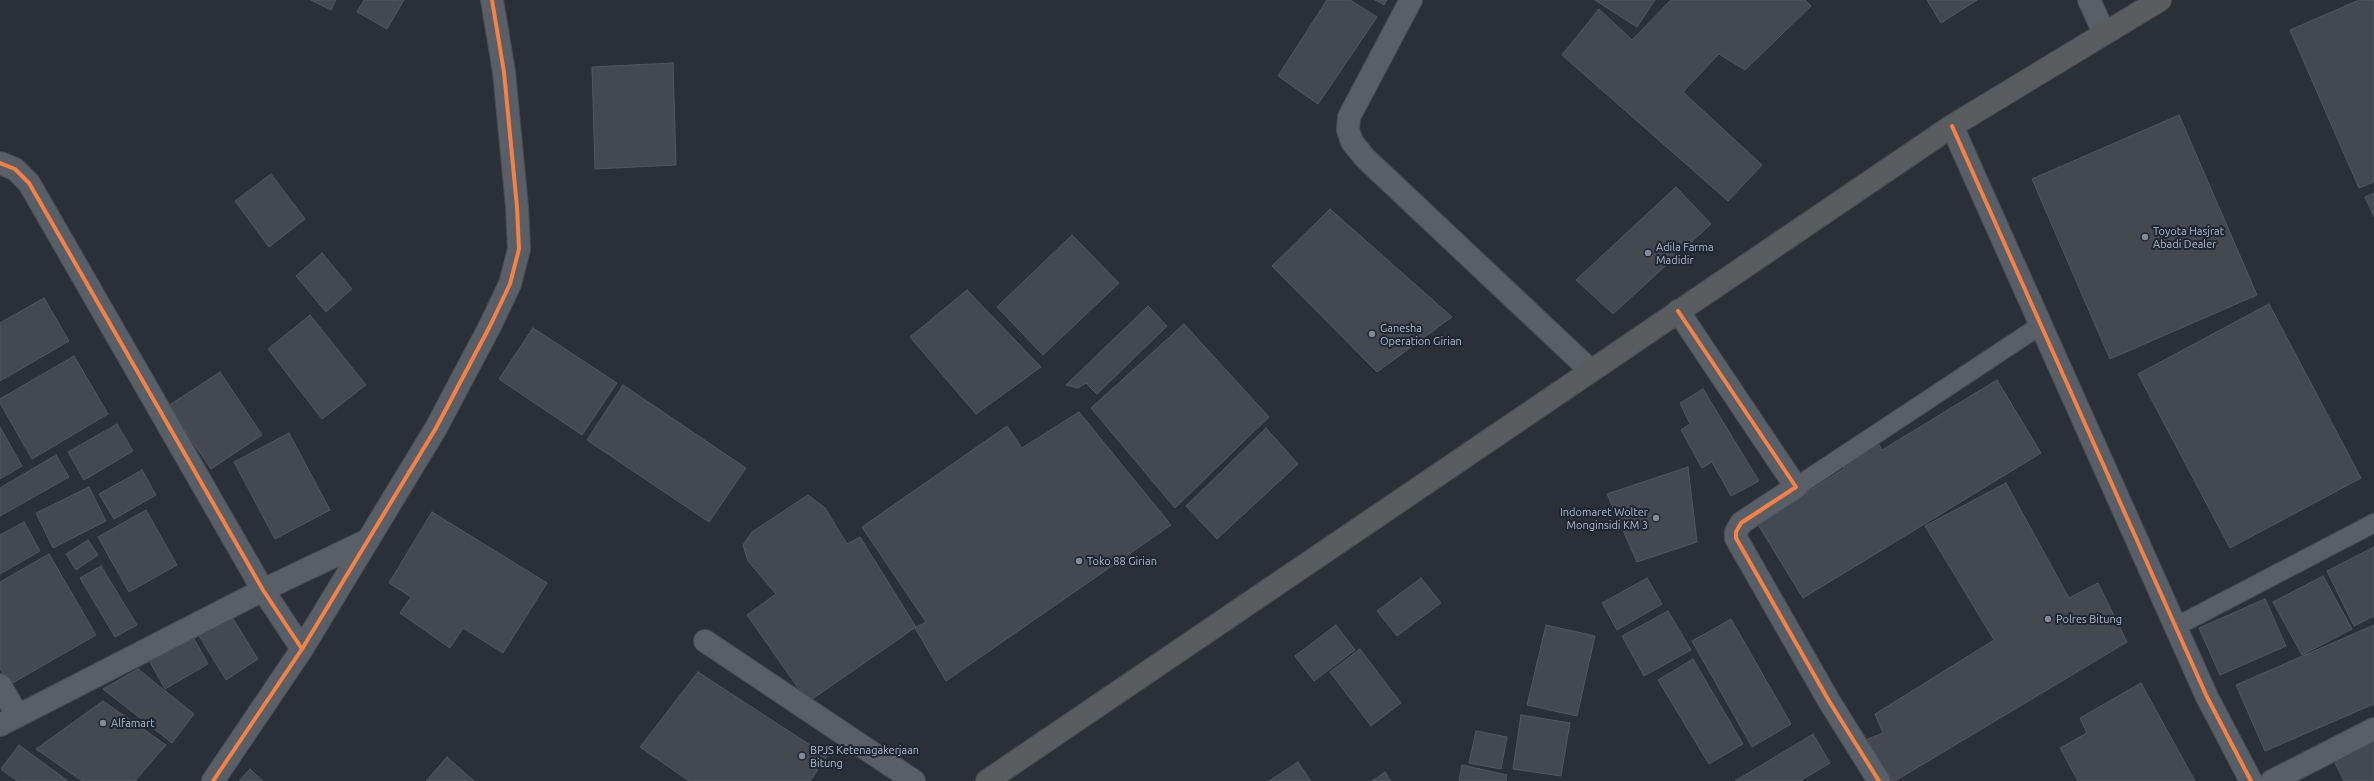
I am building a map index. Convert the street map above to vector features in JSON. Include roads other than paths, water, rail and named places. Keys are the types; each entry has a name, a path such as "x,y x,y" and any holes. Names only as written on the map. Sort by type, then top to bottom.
{"highway":[{"path":"987,781 1590,370 1952,126 2160,0"}],"street":[{"path":"213,781 302,649 436,428 490,326 510,284 518,249 517,207 504,72 492,0"},
{"path":"1411,0 1349,117 1348,130 1352,142 1365,158 1590,370"},
{"path":"2089,0 2104,33"},
{"path":"1952,126 2177,626 2207,697 2251,781"},
{"path":"0,163 15,169 29,183 263,590 302,649"},
{"path":"1678,311 1796,487 1741,523 1736,532 1736,538 1825,694 1879,781"},
{"path":"0,685 9,720 263,590 368,540"},
{"path":"705,641 914,781"},
{"path":"2272,781 2374,729"}],"lane":[{"path":"1796,487 2041,325"},
{"path":"2177,626 2374,523"}],"place":[{"name":"Toyota Hasjrat Abadi Dealer","path":"2145,237"},
{"name":"Adila Farma Madidir","path":"1648,253"},
{"name":"Ganesha Operation Girian","path":"1372,334"},
{"name":"Indomaret Wolter Monginsidi KM 3","path":"1656,518"},
{"name":"Toko 88 Girian","path":"1079,561"},
{"name":"Polres Bitung","path":"2048,619"},
{"name":"Alfamart","path":"103,723"},
{"name":"BPJS Ketenagakerjaan Bitung","path":"802,756"}]}
